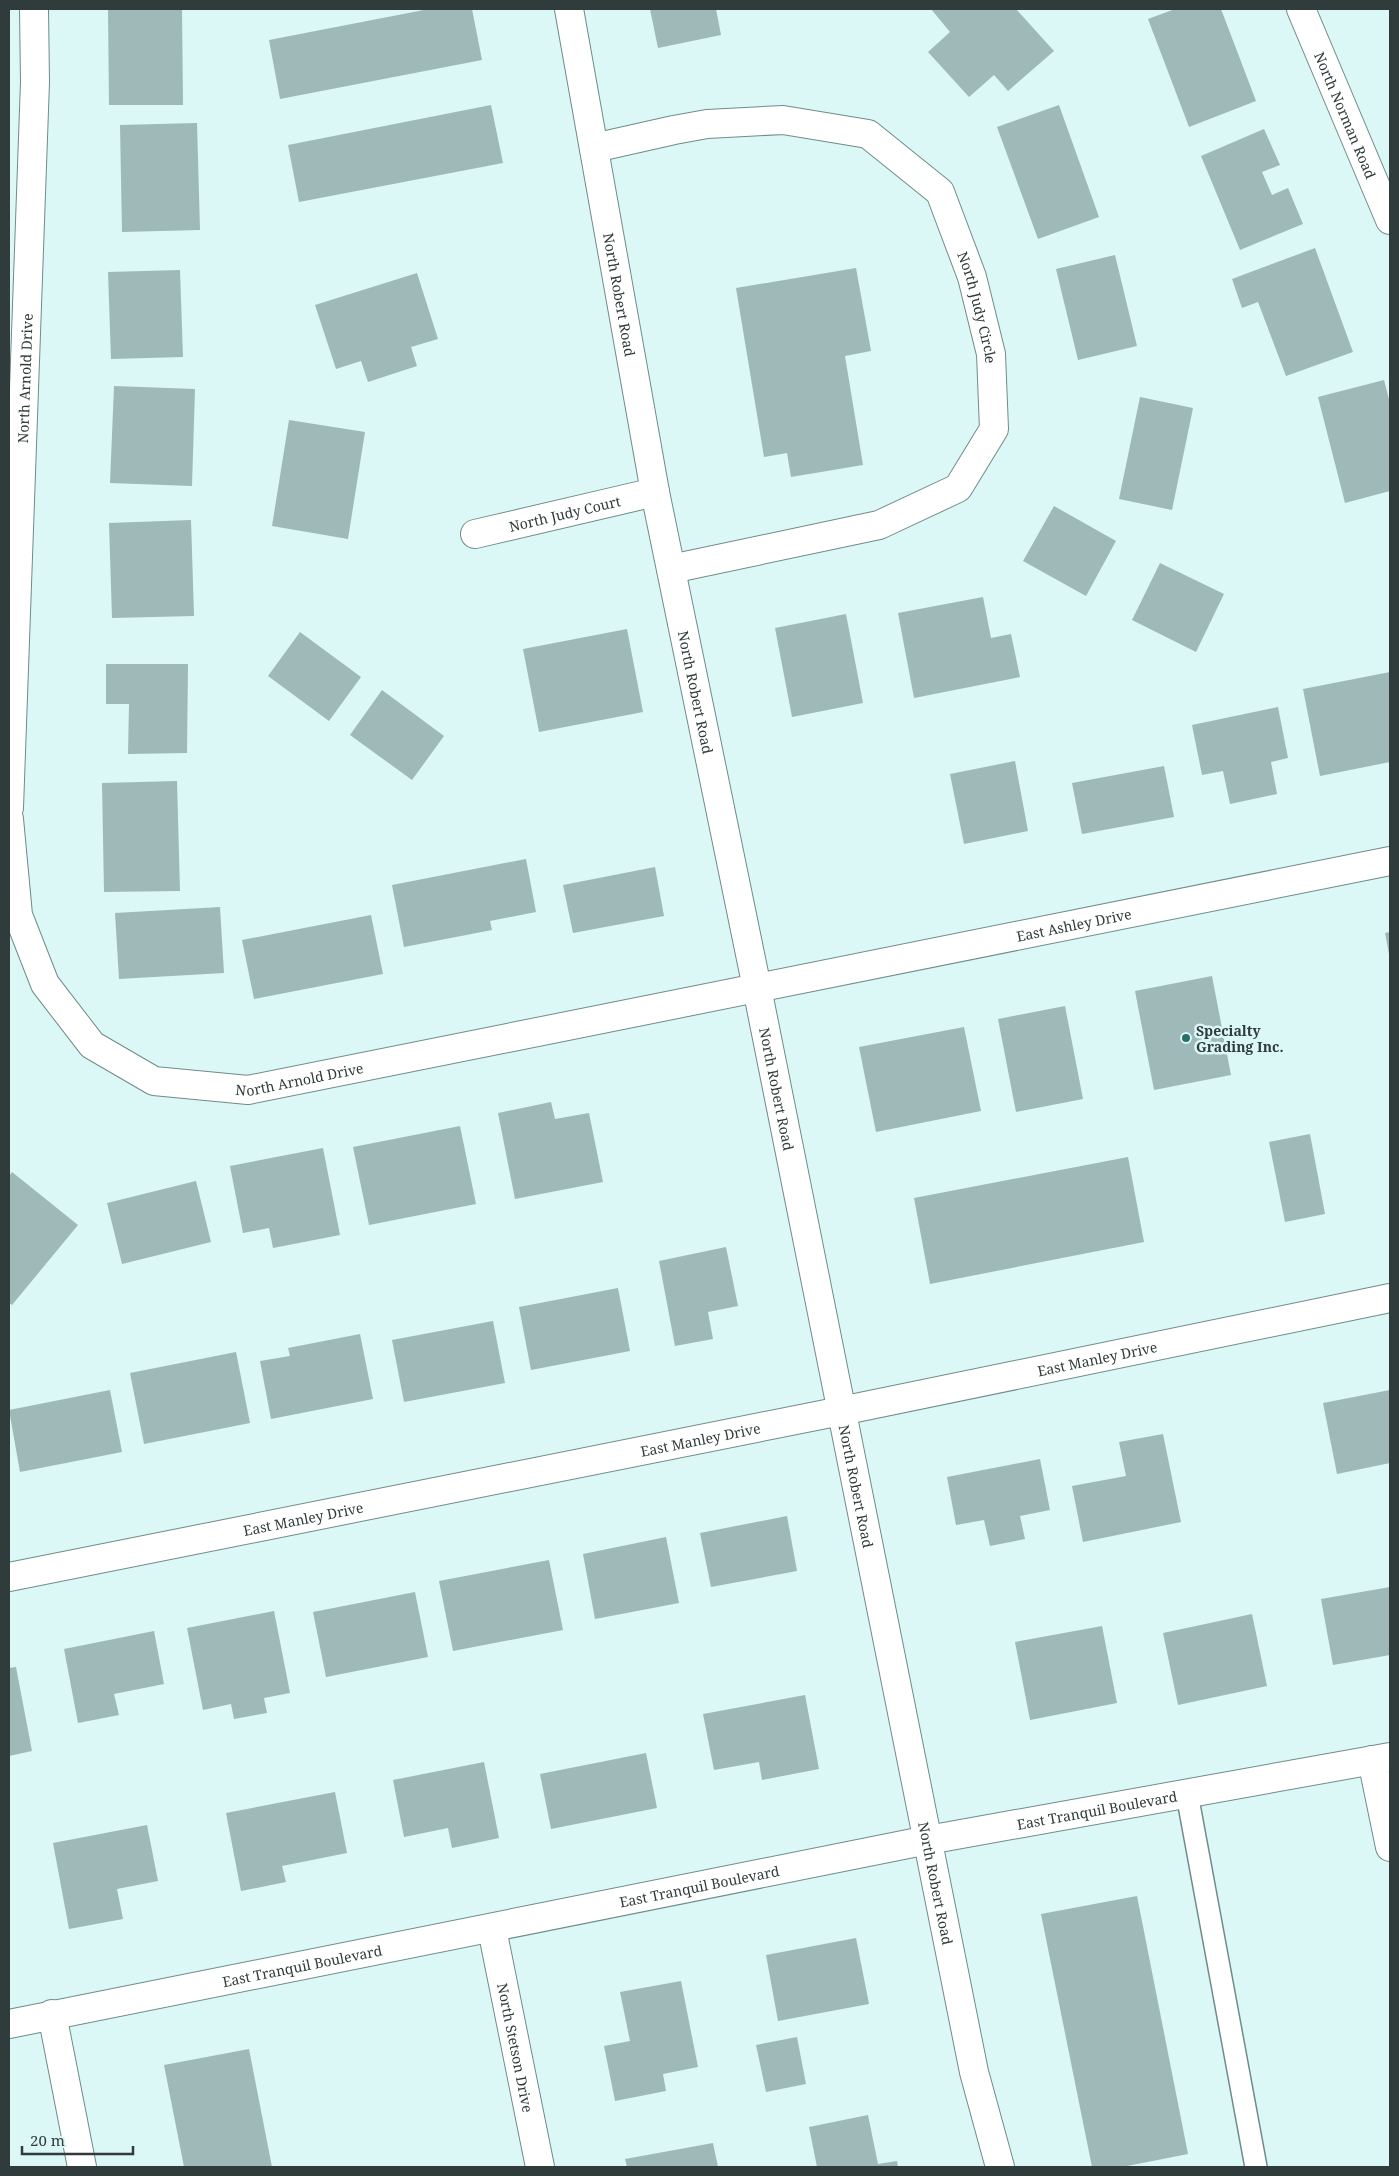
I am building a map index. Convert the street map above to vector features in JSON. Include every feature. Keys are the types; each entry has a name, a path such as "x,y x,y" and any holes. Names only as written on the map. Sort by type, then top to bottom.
{"street":[{"name":"North Arnold Drive","path":"9,808 35,82 34,9"},
{"name":"North Robert Road","path":"569,9 655,492 757,988 974,2072 1000,2167"},
{"name":"North Norman Road","path":"1301,9 1390,220"},
{"name":"North Judy Circle","path":"594,148 706,124 783,120 868,134 940,192 972,277 991,354 994,429 958,488 879,525 671,569"},
{"name":"North Judy Court","path":"475,534 655,492"},
{"name":"North Arnold Drive","path":"9,819 18,915 45,984 92,1045 154,1081 248,1090 757,988"},
{"name":"East Ashley Drive","path":"757,988 1390,861"},
{"name":"East Manley Drive","path":"9,1577 841,1411 1390,1298"},
{"name":"East Tranquil Boulevard","path":"9,2024 52,2014 492,1929 928,1840 1381,1758"},
{"path":"1381,1758 1390,1847"},
{"name":"North Stetson Drive","path":"492,1929 540,2167"},
{"path":"52,2014 82,2167"}],"lane":[{"path":"1187,1794 1256,2167"}],"building":[{"path":"108,9 182,9 183,105 109,105"},
{"path":"429,9 472,9 482,60 280,99 269,40"},
{"path":"650,9 716,9 721,35 658,48"},
{"path":"931,9 1016,9 1054,51 1008,91 994,75 969,97 928,52 950,32"},
{"path":"1175,9 1221,9 1256,101 1189,127 1148,19"},
{"path":"491,105 503,163 299,202 288,145"},
{"path":"1059,105 1099,217 1038,239 997,127"},
{"path":"197,123 200,230 122,232 120,125"},
{"path":"1264,129 1280,165 1262,172 1272,195 1288,188 1303,224 1240,250 1201,156"},
{"path":"1315,248 1353,352 1286,376 1258,302 1242,308 1232,279"},
{"path":"1115,255 1137,346 1078,360 1056,269"},
{"path":"856,268 871,351 845,356 863,465 791,477 787,453 764,457 736,288"},
{"path":"180,270 183,357 111,359 108,272"},
{"path":"417,273 438,339 411,347 417,366 368,382 361,361 336,369 315,305"},
{"path":"1384,380 1390,403 1390,491 1345,503 1318,397"},
{"path":"114,386 195,389 192,486 110,483"},
{"path":"1140,397 1193,408 1172,510 1119,499"},
{"path":"289,420 365,432 348,539 272,526"},
{"path":"1054,506 1116,541 1086,596 1023,561"},
{"path":"191,520 194,616 112,618 109,523"},
{"path":"1160,563 1224,594 1196,652 1132,620"},
{"path":"983,597 991,638 1011,634 1020,677 914,698 898,613"},
{"path":"846,614 863,703 792,717 775,628"},
{"path":"627,629 643,712 539,732 523,649"},
{"path":"300,632 361,677 329,721 268,676"},
{"path":"106,664 188,664 187,753 128,754 129,704 106,704"},
{"path":"1390,672 1390,762 1320,776 1303,689"},
{"path":"382,690 444,736 412,780 350,735"},
{"path":"1278,707 1288,758 1271,762 1277,794 1230,804 1223,771 1202,775 1192,725"},
{"path":"1015,761 1028,831 964,844 950,774"},
{"path":"1164,766 1174,817 1082,834 1072,783"},
{"path":"177,781 180,891 104,892 102,783"},
{"path":"526,859 536,912 490,921 492,930 404,947 392,885"},
{"path":"655,867 664,916 573,933 563,885"},
{"path":"220,907 224,973 119,979 115,913"},
{"path":"371,915 383,974 254,999 242,940"},
{"path":"1390,932 1390,954 1389,954 1385,933"},
{"path":"1212,976 1231,1075 1154,1090 1135,991"},
{"path":"1065,1006 1083,1099 1016,1112 998,1019"},
{"path":"964,1027 981,1111 876,1132 859,1047"},
{"path":"551,1102 555,1119 589,1113 603,1182 515,1199 498,1113"},
{"path":"460,1126 476,1204 369,1225 353,1147"},
{"path":"1310,1134 1325,1214 1285,1222 1269,1142"},
{"path":"323,1148 340,1235 273,1248 269,1228 243,1233 230,1166"},
{"path":"1128,1157 1144,1242 930,1284 914,1198"},
{"path":"12,1172 78,1225 12,1305 9,1303 9,1176"},
{"path":"196,1181 211,1242 122,1264 107,1203"},
{"path":"726,1247 738,1306 708,1312 713,1339 675,1346 659,1261"},
{"path":"618,1288 630,1351 531,1370 519,1307"},
{"path":"493,1321 505,1383 404,1402 392,1340"},
{"path":"360,1334 373,1399 271,1419 260,1361 290,1356 288,1348"},
{"path":"236,1352 250,1423 144,1444 130,1373"},
{"path":"110,1390 122,1452 20,1472 9,1410"},
{"path":"1390,1390 1390,1463 1337,1474 1323,1403"},
{"path":"1163,1434 1181,1522 1083,1542 1072,1486 1126,1476 1119,1442"},
{"path":"1040,1459 1050,1510 1020,1516 1025,1539 990,1546 984,1520 956,1525 947,1477"},
{"path":"787,1516 797,1571 711,1587 700,1533"},
{"path":"666,1537 679,1603 595,1619 583,1554"},
{"path":"549,1560 563,1630 453,1651 439,1581"},
{"path":"1390,1587 1390,1655 1333,1665 1321,1599"},
{"path":"415,1592 428,1657 326,1677 313,1612"},
{"path":"274,1611 290,1693 264,1698 267,1713 234,1719 231,1704 203,1710 187,1628"},
{"path":"1252,1614 1267,1686 1178,1705 1163,1633"},
{"path":"1102,1626 1117,1703 1030,1720 1015,1642"},
{"path":"154,1631 164,1684 114,1694 119,1715 78,1723 64,1649"},
{"path":"16,1667 32,1751 9,1756 9,1668"},
{"path":"805,1695 819,1769 762,1780 759,1762 714,1770 703,1714"},
{"path":"646,1753 657,1808 551,1829 540,1774"},
{"path":"484,1762 499,1838 452,1848 448,1828 404,1837 393,1780"},
{"path":"335,1792 347,1853 282,1866 286,1882 241,1891 226,1813"},
{"path":"147,1825 158,1881 117,1889 123,1919 69,1929 53,1843"},
{"path":"1137,1896 1188,2154 1122,2167 1092,2167 1041,1914"},
{"path":"856,1938 869,2004 778,2021 766,1955"},
{"path":"681,1981 698,2067 663,2074 666,2091 615,2101 604,2046 630,2041 620,1992"},
{"path":"797,2037 806,2084 766,2092 756,2045"},
{"path":"249,2049 272,2167 184,2167 164,2065"},
{"path":"868,2115 878,2164 897,2161 898,2167 817,2167 809,2127"},
{"path":"713,2143 718,2167 627,2167 625,2159"}],"place":[{"name":"Specialty Grading Inc.","path":"1186,1038"}]}
